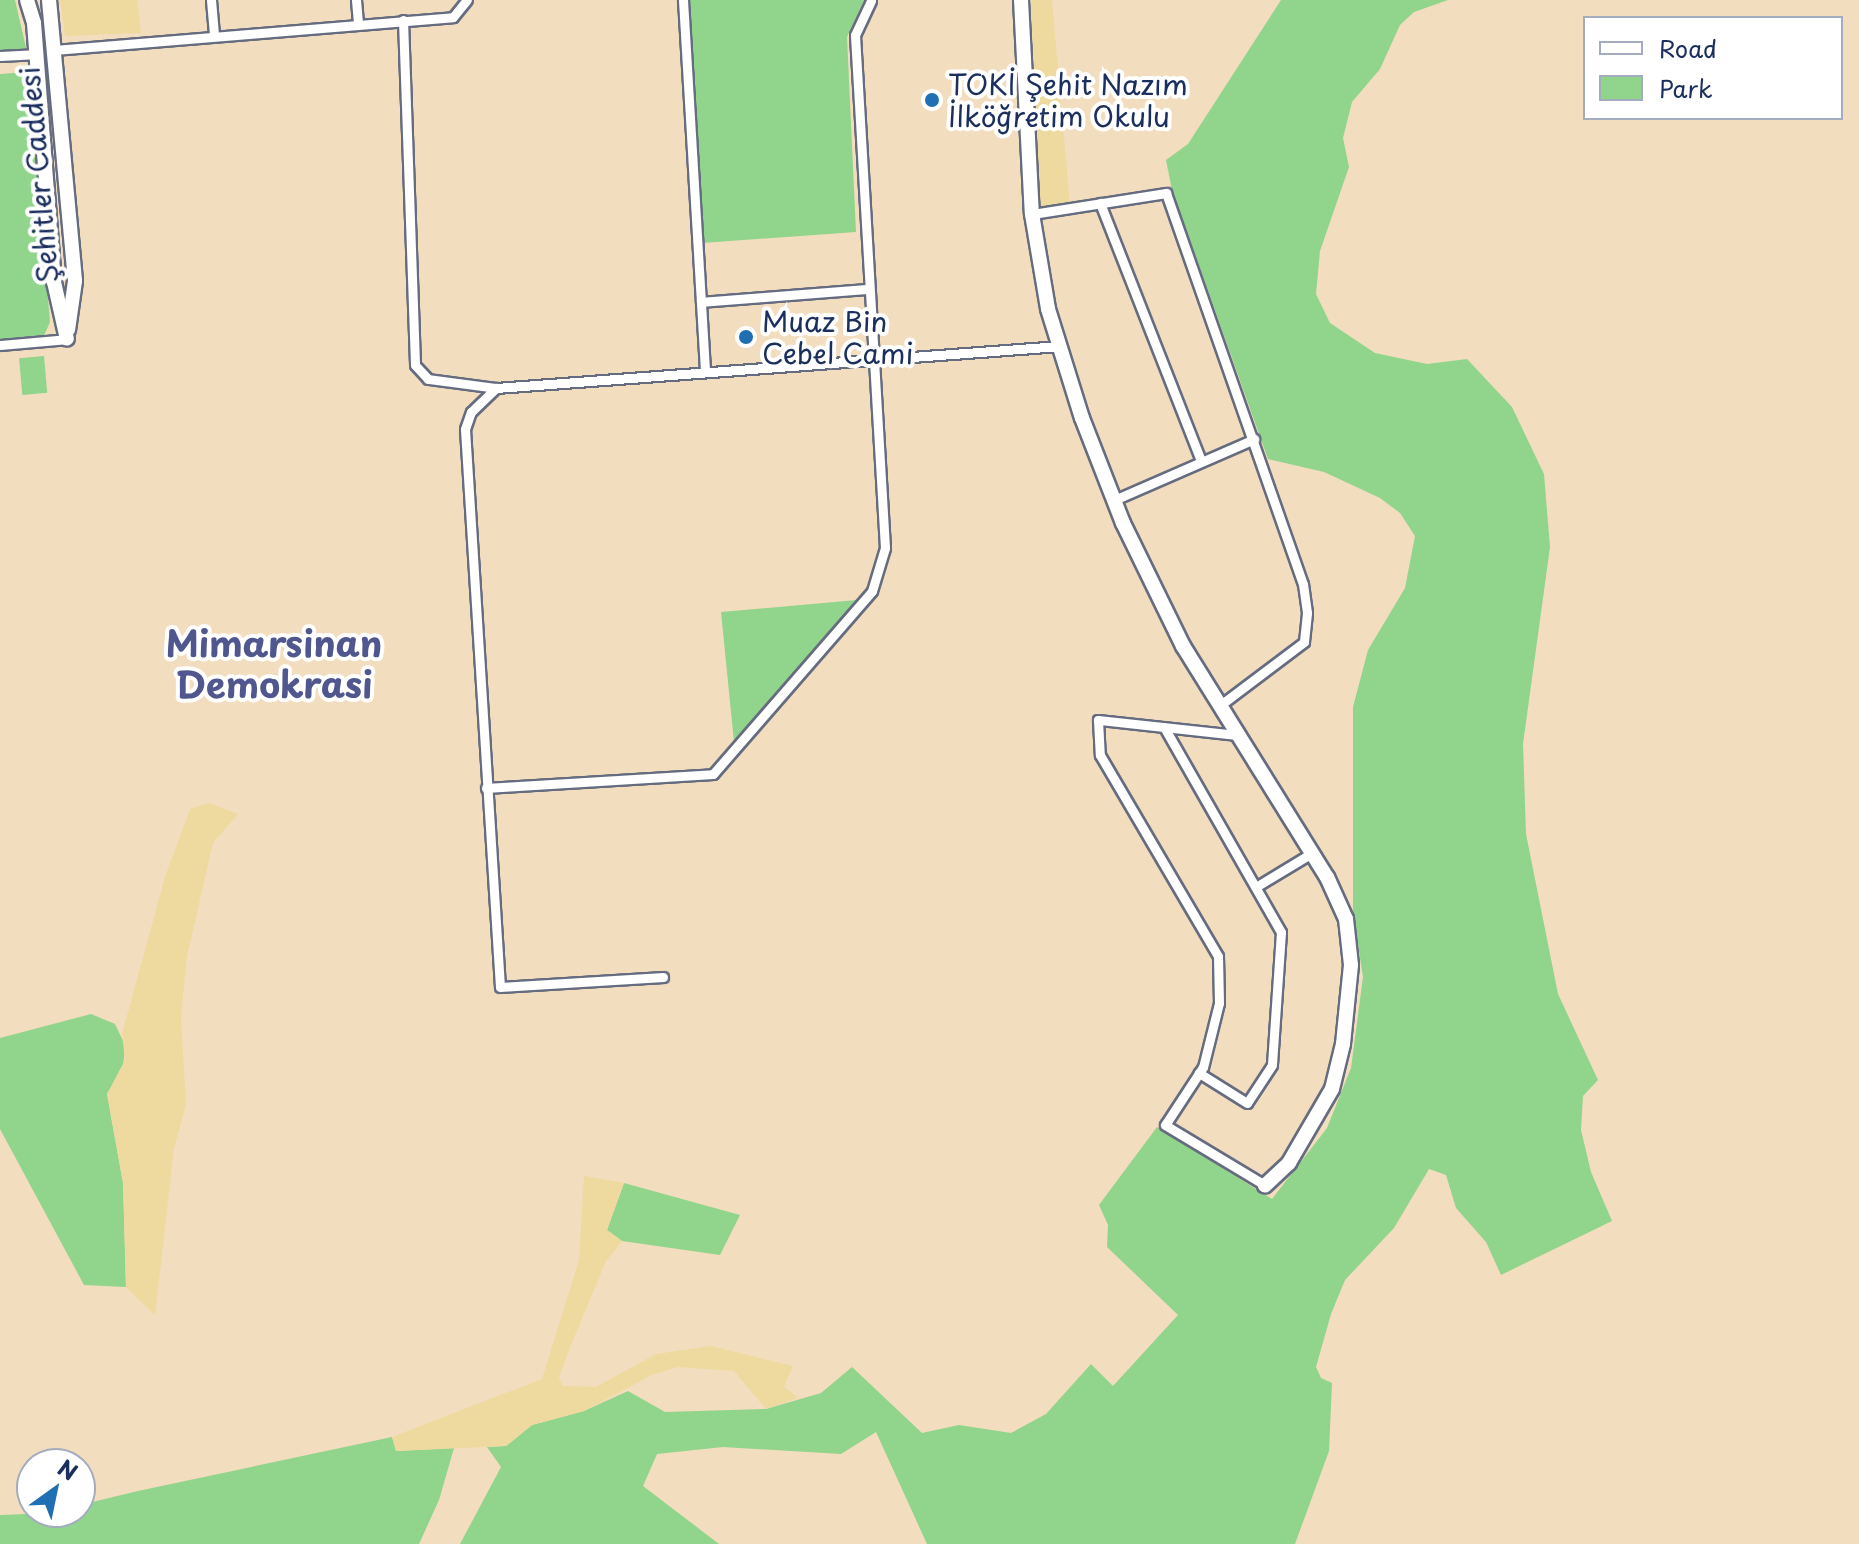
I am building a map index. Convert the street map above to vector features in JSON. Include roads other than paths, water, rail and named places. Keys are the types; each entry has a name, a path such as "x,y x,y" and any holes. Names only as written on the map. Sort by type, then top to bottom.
{"street":[{"name":"Şehitler Caddesi","path":"27,0 54,282 67,339"},
{"name":"Şehitler Caddesi","path":"49,0 75,281 67,339"},
{"path":"211,0 214,36"},
{"path":"356,0 358,23"},
{"path":"54,50 453,17 467,0"},
{"path":"683,0 705,371"},
{"path":"486,788 713,774 872,591 881,570 885,548 855,35 871,0"},
{"path":"1021,0 1032,214 1060,346 1114,500 1183,646 1312,853 1346,919 1351,965 1343,1044 1332,1089 1310,1132 1289,1163 1265,1185 1165,1125 1199,1073 1219,1003 1218,956 1100,755 1098,720 1237,735"},
{"path":"403,20 415,365 428,379 496,388 1060,346"},
{"path":"0,56 34,54"},
{"path":"1032,214 1166,193 1303,584 1304,642 1219,706"},
{"path":"1100,203 1201,461"},
{"path":"701,302 868,289"},
{"path":"0,345 67,339"},
{"path":"496,388 476,405 465,429 500,987 663,977"},
{"path":"1114,500 1254,439"},
{"path":"1164,727 1259,885 1281,932 1272,1065 1247,1103 1199,1073"},
{"path":"1259,885 1312,853"}],"place":[{"name":"TOKİ Şehit Nazım İlköğretim Okulu","path":"932,100"},
{"name":"Muaz Bin Cebel Cami","path":"746,337"}],"district":[{"name":"Mimarsinan Demokrasi","path":"274,662"}]}
